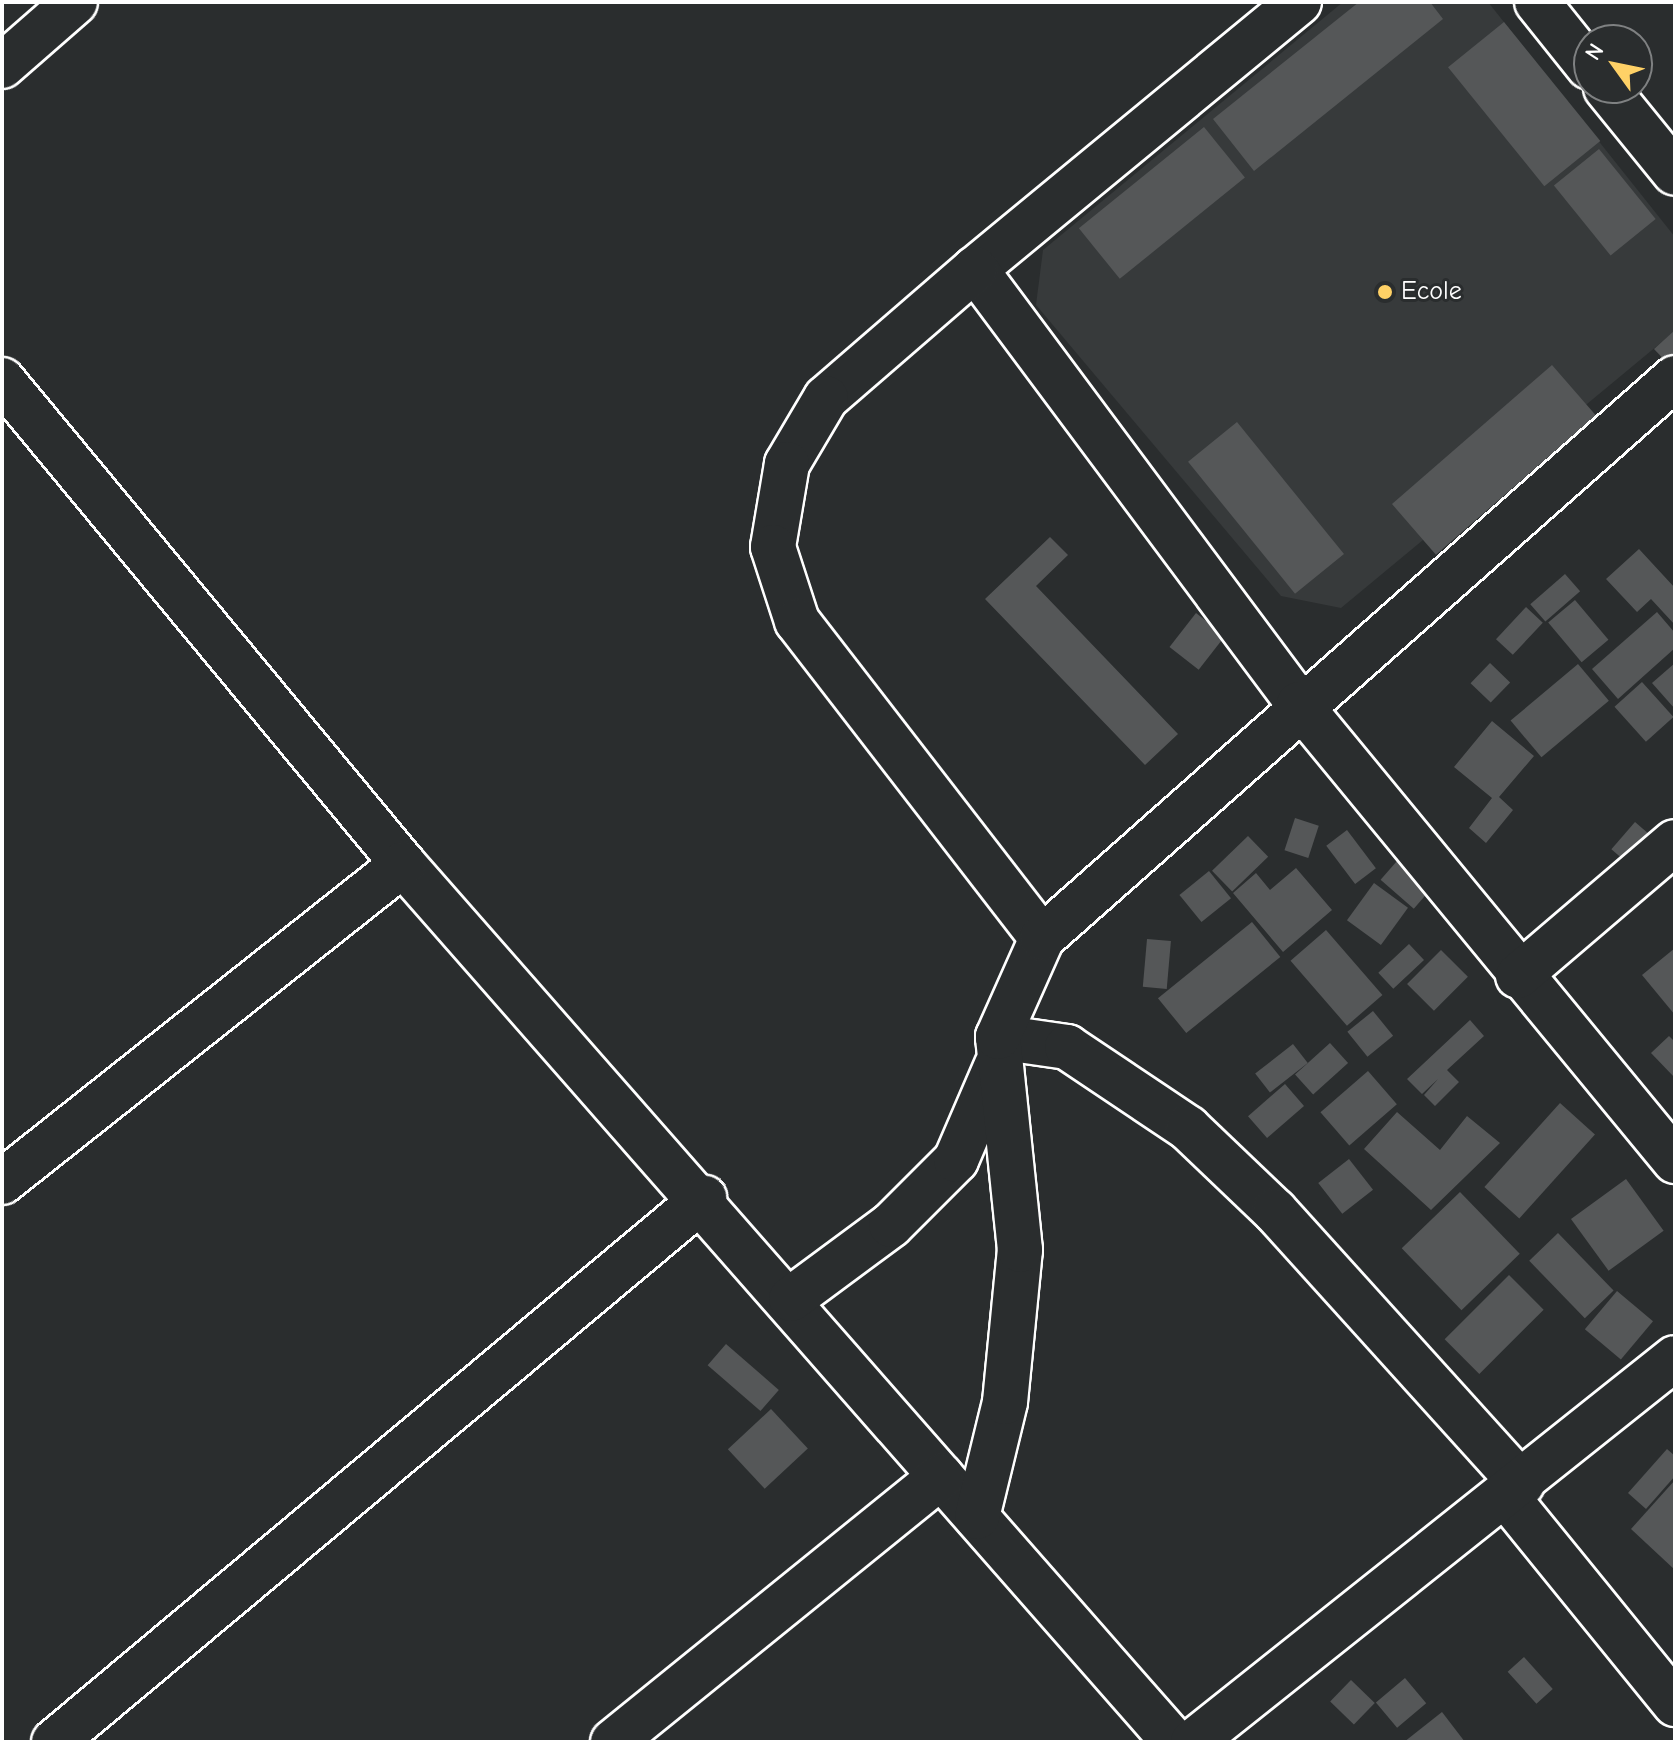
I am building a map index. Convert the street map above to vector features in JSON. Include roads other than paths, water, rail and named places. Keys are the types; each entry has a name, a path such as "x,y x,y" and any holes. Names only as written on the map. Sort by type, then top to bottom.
{"street":[{"path":"2,66 75,2"},
{"path":"1042,938 797,621 773,547 787,464 826,398 975,269 1299,2"},
{"path":"1537,2 1573,47"},
{"path":"1619,104 1675,173"},
{"path":"975,269 1299,704 1518,976 1675,1161"},
{"path":"791,1299 891,1225 956,1160 1042,938 1299,704 1675,378"},
{"path":"2,380 403,864 704,1198 941,1476 1174,1742"},
{"path":"1518,976 1675,842"},
{"path":"2,1182 403,864"},
{"path":"998,1051 1067,1047 1188,1128 1275,1211 1515,1490 1675,1704"},
{"path":"977,1517 1007,1387 1020,1250 998,1051"},
{"path":"54,1742 704,1198"},
{"path":"1193,1742 1515,1490 1675,1358"},
{"path":"613,1742 941,1476"}],"place":[{"name":"Ecole","path":"1385,292"}]}
